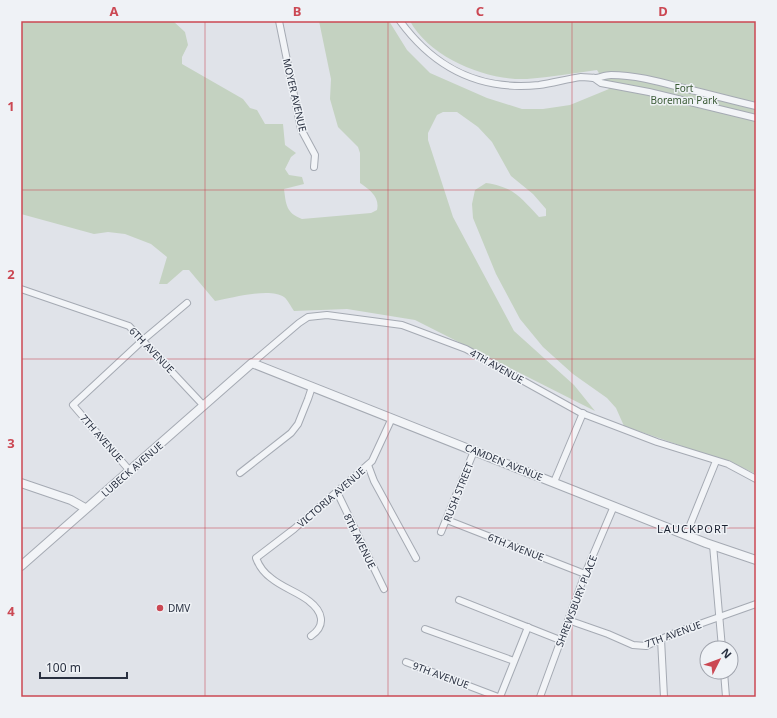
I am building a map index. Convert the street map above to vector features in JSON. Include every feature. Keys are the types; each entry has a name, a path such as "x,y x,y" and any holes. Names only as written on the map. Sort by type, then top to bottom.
{"street":[{"name":"MOYER AVENUE","path":"279,21 301,129 315,155 314,167"},
{"path":"400,21 412,38 428,53 442,63 472,78 490,84 515,86 540,85 582,77 594,78 609,75 632,76 756,106"},
{"path":"594,78 601,83 649,92 756,118"},
{"name":"6TH AVENUE","path":"21,289 129,326 204,406"},
{"path":"143,340 187,303"},
{"name":"4TH AVENUE","path":"243,372 299,323 308,317 326,315 402,325 466,349 583,413 657,442 728,464 756,479"},
{"name":"7TH AVENUE","path":"130,471 73,405 143,340"},
{"name":"CAMDEN AVENUE","path":"252,363 686,535 756,560"},
{"name":"LUBECK AVENUE","path":"21,566 85,508 130,471 243,372"},
{"path":"240,473 291,432 298,424 312,387"},
{"path":"554,482 583,413"},
{"name":"VICTORIA AVENUE","path":"311,636 320,628 322,624 320,614 309,601 270,578 262,570 256,558 294,529 372,461 392,418"},
{"name":"RUSH STREET","path":"441,532 474,451"},
{"path":"686,535 716,461"},
{"path":"368,465 374,481 416,558"},
{"path":"21,483 71,500 85,508"},
{"name":"8TH AVENUE","path":"337,492 384,589"},
{"name":"SHREWSBURY PLACE","path":"540,697 585,574 614,506"},
{"name":"6TH AVENUE","path":"447,520 585,574"},
{"path":"713,545 721,640"},
{"path":"459,600 560,640"},
{"name":"7TH AVENUE","path":"568,620 608,634 633,645 646,646 756,604"},
{"path":"499,697 528,627"},
{"path":"424,629 514,662"},
{"path":"661,639 664,697"},
{"name":"9TH AVENUE","path":"406,662 499,697"},
{"path":"725,680 726,697"}],"green space":[{"name":"Fort Boreman Park","path":"21,21 173,21 185,32 188,45 182,57 182,64 243,99 250,108 257,110 265,124 283,124 285,145 296,153 291,157 285,169 289,175 302,177 304,184 284,189 285,199 290,211 302,219 371,213 377,210 378,205 373,194 360,183 360,153 358,147 338,127 330,99 331,79 319,21 389,21 407,50 430,73 487,98 522,109 543,109 570,105 609,89 597,70 527,79 511,79 478,71 461,65 431,46 419,34 410,21 756,21 756,474 737,465 624,426 616,408 607,398 573,374 543,347 520,319 496,274 473,218 472,204 475,190 486,183 504,187 516,194 539,217 546,216 546,209 533,194 511,176 492,142 478,127 457,112 443,112 437,115 428,133 428,140 453,217 514,331 574,385 595,411 415,320 347,309 294,311 284,297 278,294 270,293 251,294 215,301 189,270 183,270 167,284 159,284 167,257 151,244 125,234 108,232 94,234 21,214"}],"place":[{"name":"DMV","path":"160,608"}],"district":[{"name":"LAUCKPORT","path":"693,529"}]}
